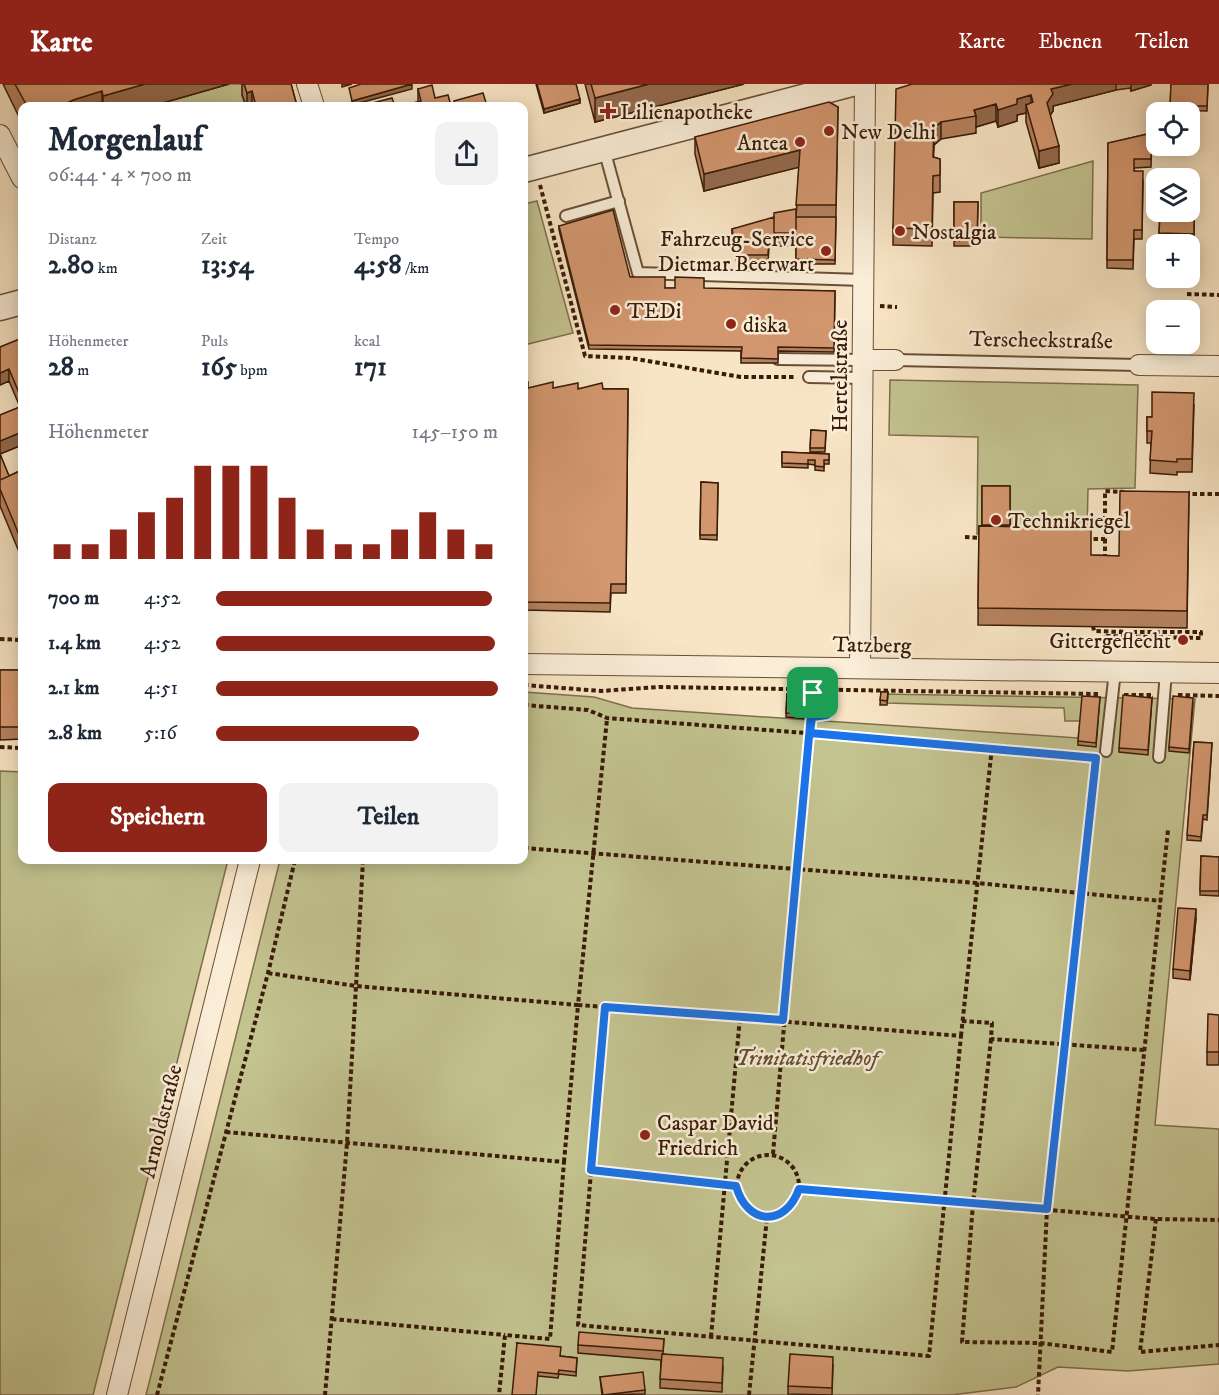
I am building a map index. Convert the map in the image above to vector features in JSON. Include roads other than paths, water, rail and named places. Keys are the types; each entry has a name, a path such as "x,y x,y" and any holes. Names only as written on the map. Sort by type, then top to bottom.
{"street":[{"path":"307,84 313,102"},
{"path":"530,169 852,84"},
{"name":"Hertelstraße","path":"861,668 865,84"},
{"path":"0,135 18,170"},
{"path":"0,308 18,303"},
{"name":"Terscheckstraße","path":"863,369 894,360"},
{"name":"Terscheckstraße","path":"1139,365 1219,366"},
{"name":"Tatzberg","path":"528,664 1219,673"},
{"name":"Arnoldstraße","path":"117,1395 249,864"}],"lane":[{"path":"604,149 638,273 863,280"},
{"path":"566,216 619,201"},
{"path":"778,359 863,369"},
{"name":"Terscheckstraße","path":"894,360 1139,365"},
{"path":"809,377 863,369"},
{"path":"1106,751 1114,671"},
{"path":"1159,757 1166,672"}],"place":[{"name":"Lilienapotheke","path":"608,111"},
{"name":"New Delhi","path":"829,131"},
{"name":"Antea","path":"800,142"},
{"name":"Nostalgia","path":"900,231"},
{"name":"Fahrzeug-Service Dietmar Beerwart","path":"826,251"},
{"name":"TEDi","path":"615,310"},
{"name":"diska","path":"731,324"},
{"name":"Technikriegel","path":"996,520"},
{"name":"Gittergeflecht","path":"1183,640"},
{"name":"Caspar David Friedrich","path":"645,1135"}],"park label":[{"name":"Trinitatisfriedhof","path":"807,1057"}]}
